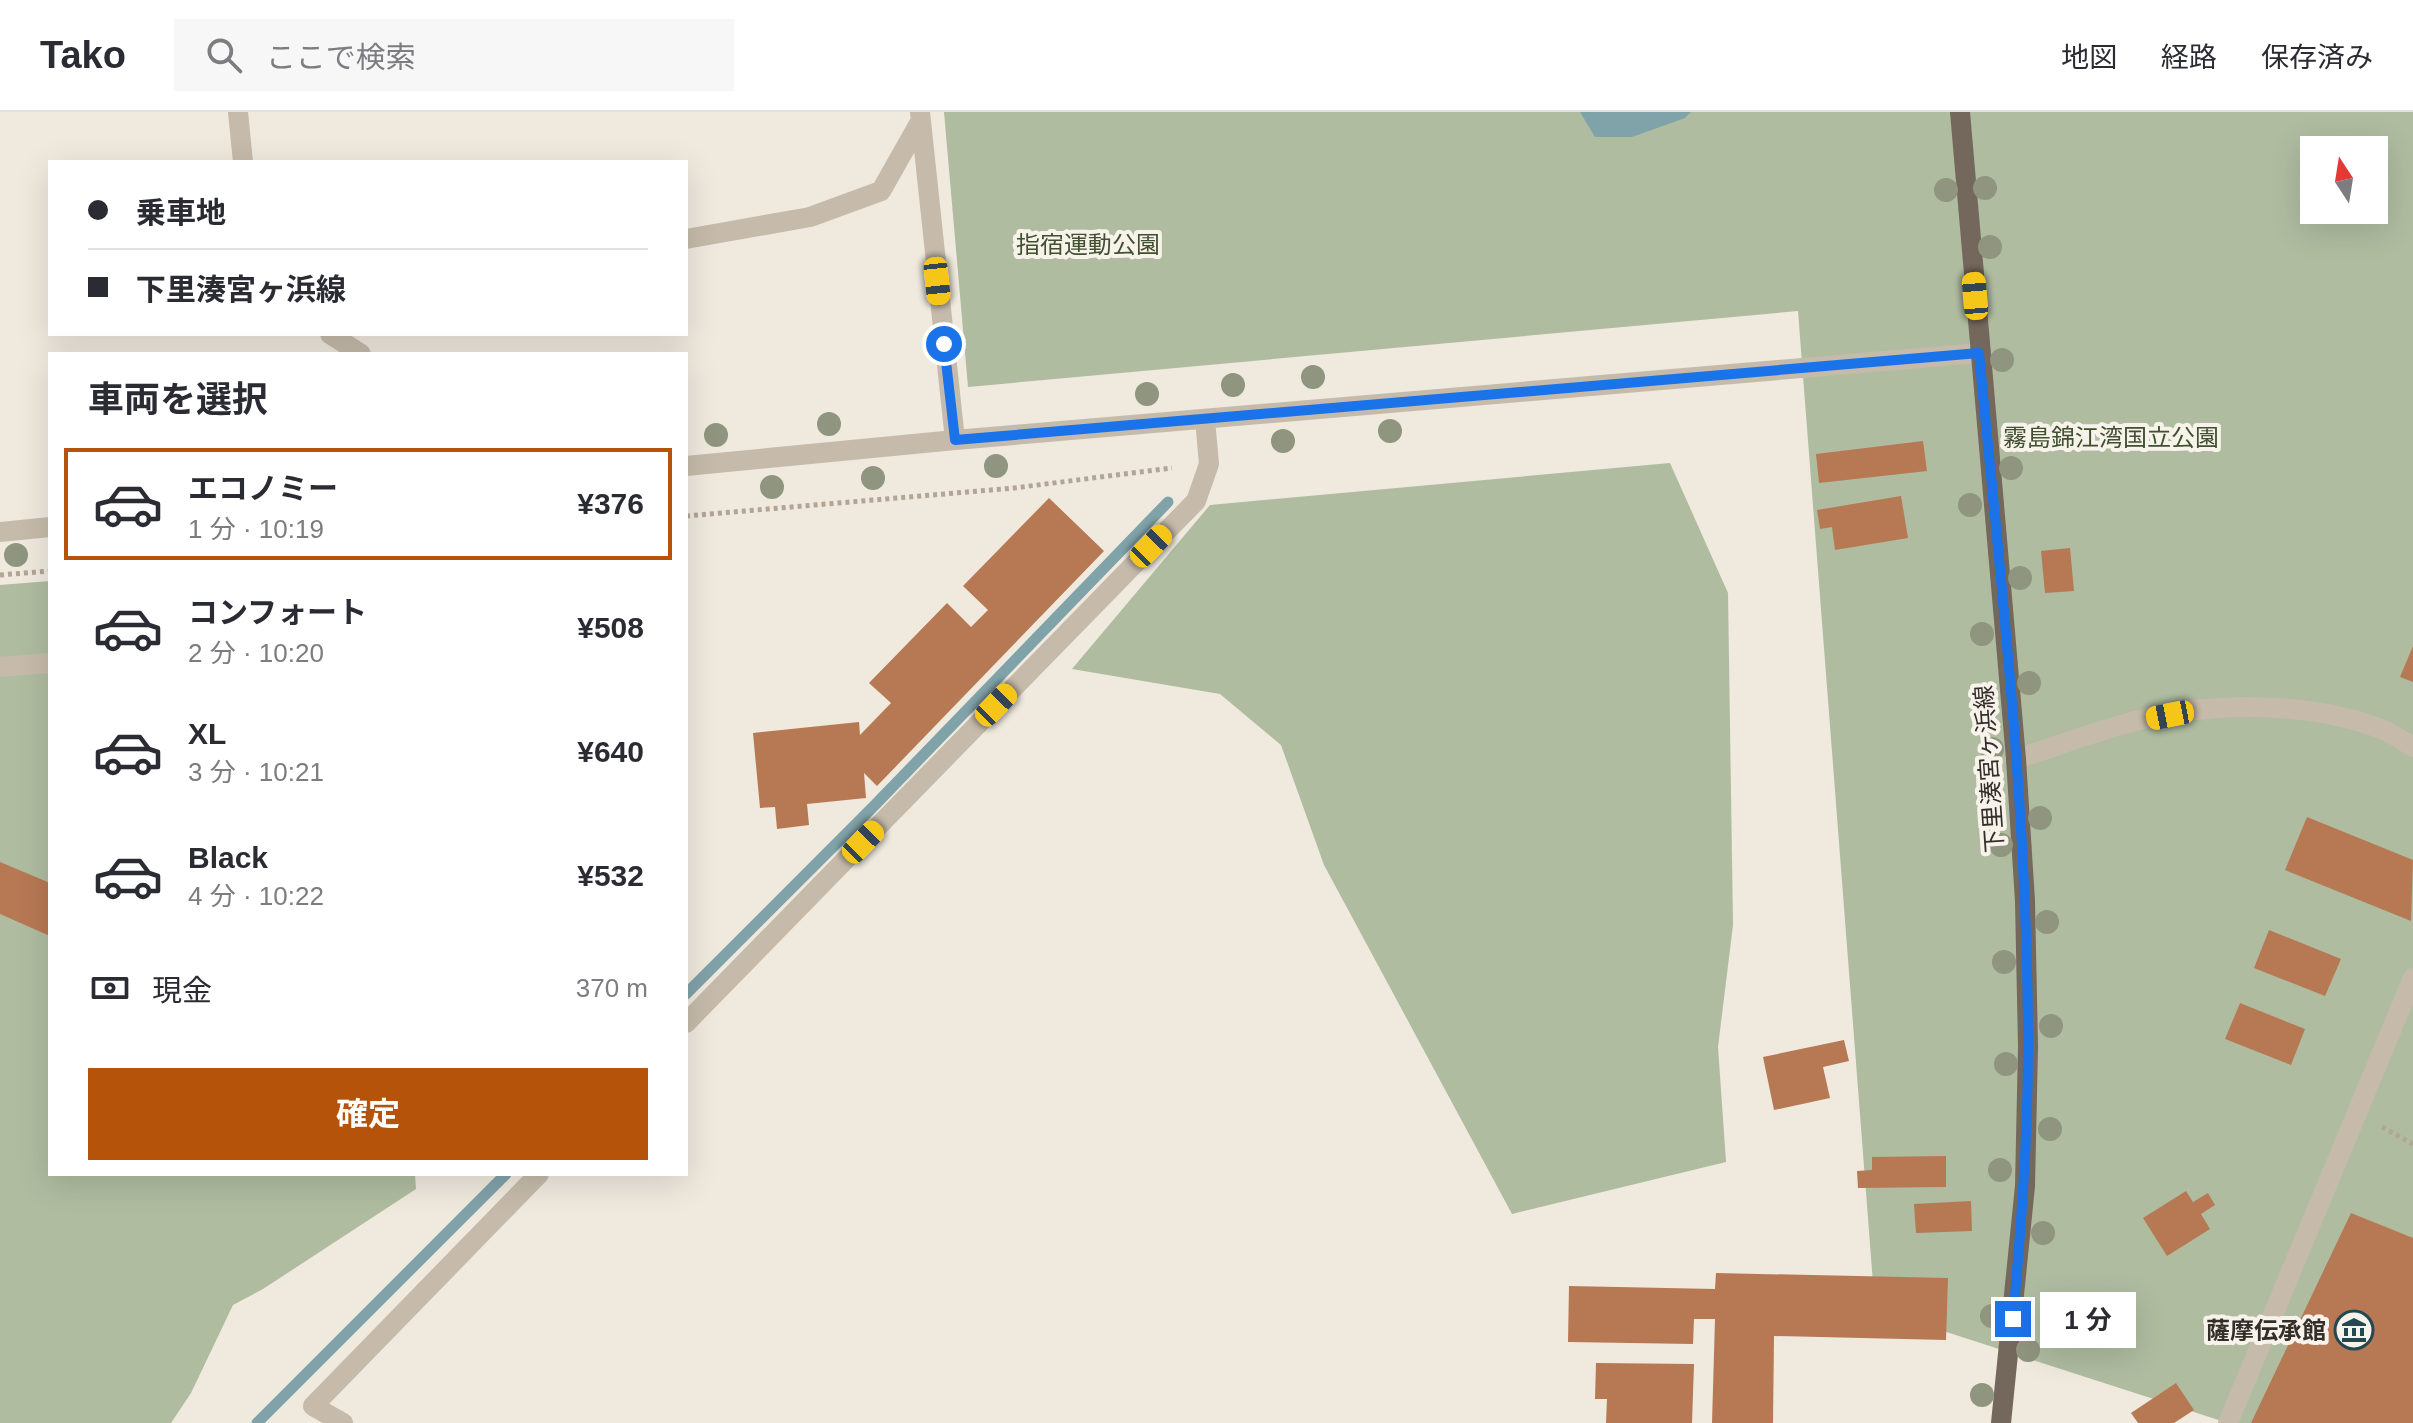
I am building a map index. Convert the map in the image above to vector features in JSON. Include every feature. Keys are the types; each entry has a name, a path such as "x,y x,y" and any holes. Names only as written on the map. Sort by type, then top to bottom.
{"main road":[{"name":"下里湊宮ヶ浜線","path":"1960,112 2016,759 2025,930 2028,1046 2024,1200 2001,1423"}],"street":[{"path":"238,112 243,160"},
{"path":"688,239 810,217 881,191 920,117"},
{"path":"920,117 955,440"},
{"path":"333,336 358,352"},
{"path":"688,466 955,440 1979,353"},
{"path":"688,1021 1196,501 1209,464 1205,419"},
{"path":"0,532 48,527"},
{"path":"0,667 48,663"},
{"path":"2016,759 2124,724 2193,711 2256,707 2322,712 2383,729 2413,747"},
{"path":"2228,1423 2413,978"},
{"path":"343,1423 313,1406 537,1176"}],"path":[{"path":"688,516 1014,488 1172,468"},
{"path":"0,575 48,571"}],"green space":[{"name":"霧島錦江湾国立公園","path":"944,112 2413,112 2413,1423 2228,1423 1875,1309 1798,311 968,387"},
{"path":"1670,463 1728,593 1733,925 1718,1047 1726,1162 1512,1214 1324,865 1281,745 1220,694 1072,669 1210,505"},
{"path":"48,581 48,1176 415,1176 416,1189 263,1289 233,1305 191,1393 171,1423 0,1423 0,585"}],"water":[{"path":"1580,112 1691,112 1685,118 1632,137 1595,137"}],"building":[{"path":"1923,441 1927,471 1819,483 1816,454"},
{"path":"1901,496 1908,538 1835,550 1832,527 1820,529 1817,510"},
{"path":"1049,498 1104,551 877,786 864,773 866,798 807,804 809,825 777,829 775,807 760,808 753,733 859,722 860,735 891,703 869,683 947,603 971,627 988,610 963,586"},
{"path":"2070,548 2074,591 2045,593 2041,551"},
{"path":"2413,646 2413,682 2400,677"},
{"path":"2307,817 2413,860 2411,921 2285,870"},
{"path":"0,862 48,882 48,935 0,914"},
{"path":"2269,930 2341,959 2325,996 2254,968"},
{"path":"2240,1003 2305,1029 2291,1065 2225,1039"},
{"path":"1844,1040 1849,1061 1823,1067 1830,1098 1774,1110 1763,1057"},
{"path":"1946,1156 1946,1187 1858,1188 1857,1171 1872,1170 1872,1157"},
{"path":"2186,1191 2193,1202 2208,1193 2215,1205 2201,1214 2210,1229 2167,1256 2143,1218"},
{"path":"1971,1201 1972,1231 1916,1233 1914,1204"},
{"name":"薩摩伝承館","path":"2351,1213 2413,1238 2413,1423 2251,1423"},
{"path":"1716,1273 1948,1278 1946,1340 1774,1336 1773,1423 1712,1423 1715,1319 1694,1319 1693,1344 1568,1342 1569,1286 1715,1289"},
{"path":"1596,1363 1694,1364 1692,1423 1606,1423 1607,1399 1595,1399"},
{"path":"2176,1383 2194,1410 2174,1423 2138,1423 2131,1413"}],"waterway":[{"path":"688,992 873,807 1168,502"},
{"path":"257,1423 504,1176"}],"place":[{"name":"薩摩伝承館","path":"2354,1330"}],"route":[{"path":"944,344 955,440 1979,353 2016,759 2025,901 2028,1046 2026,1158 2013,1319"}],"park label":[{"name":"指宿運動公園","path":"1088,244"}]}
